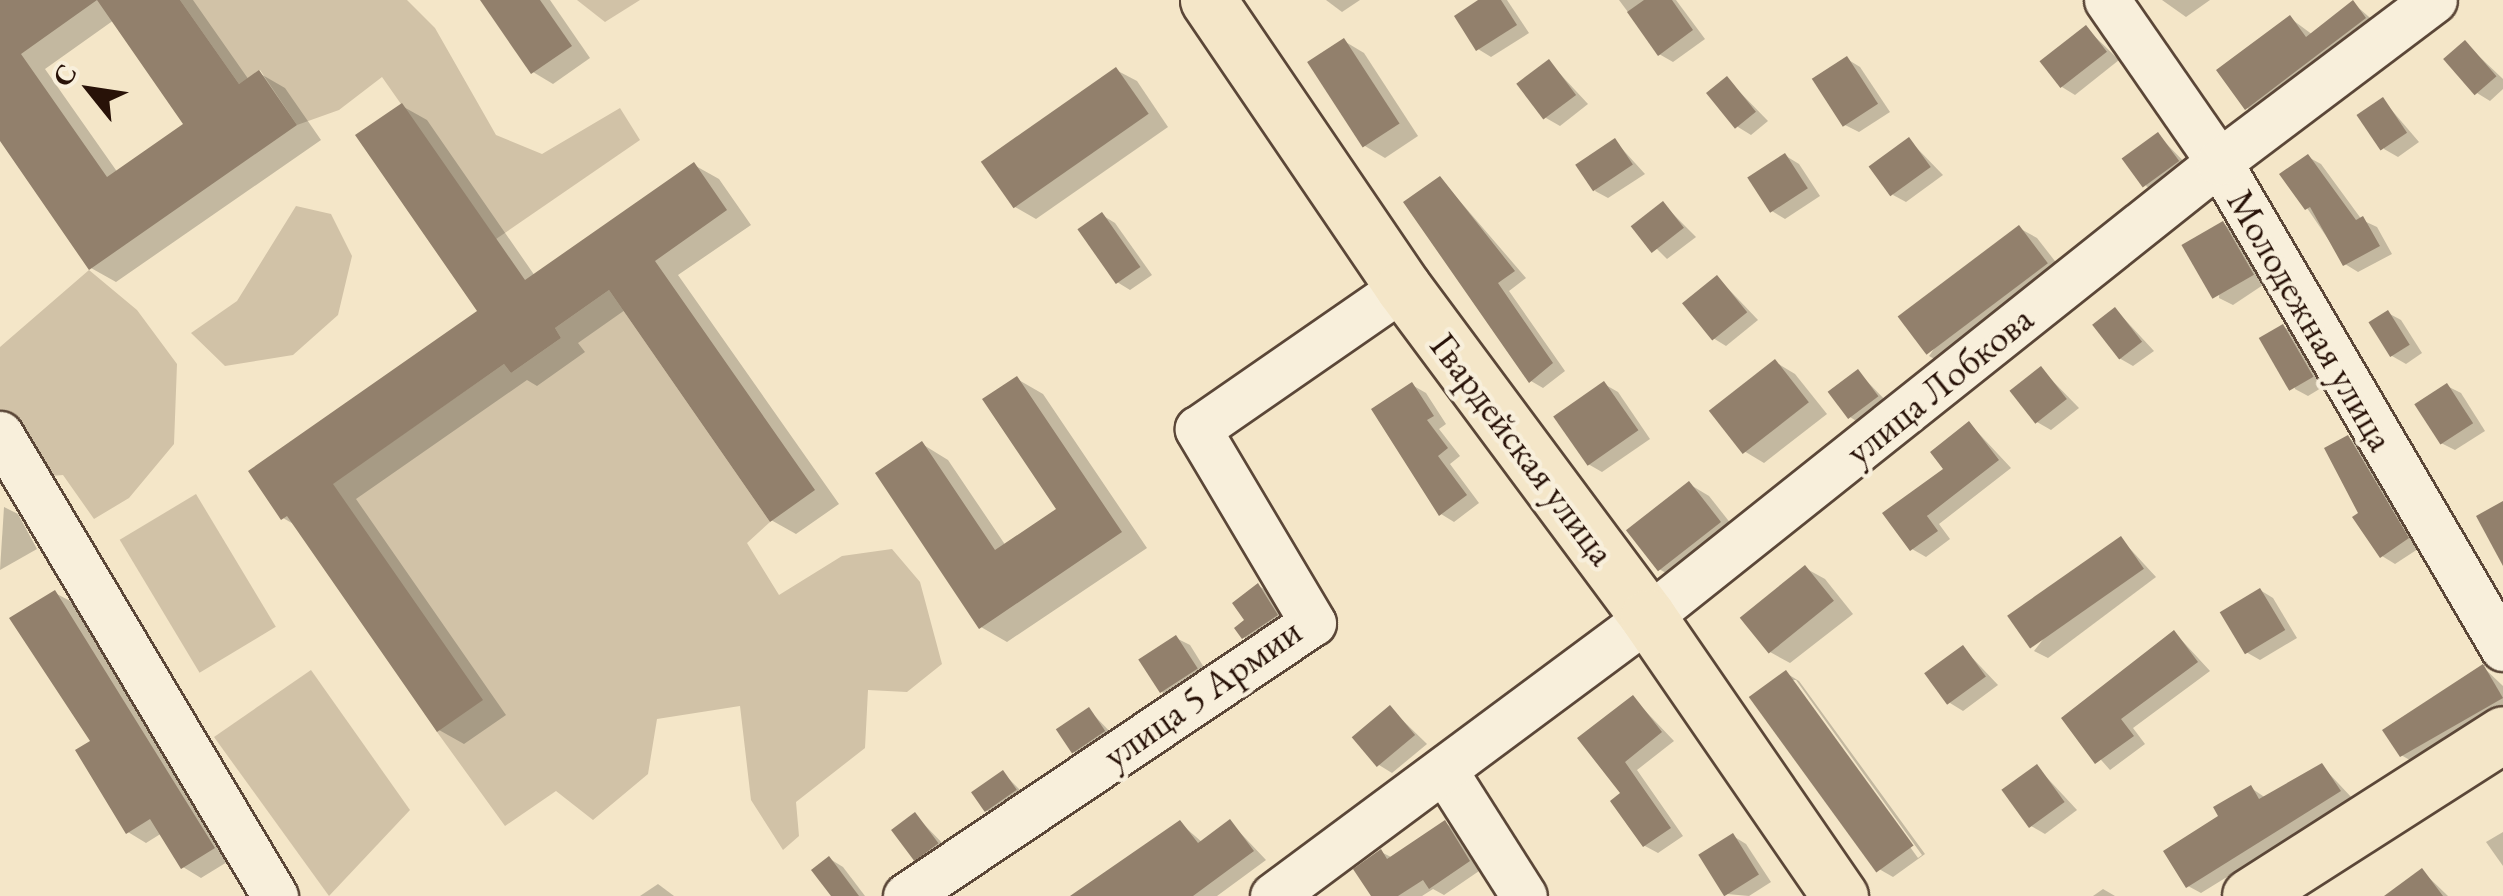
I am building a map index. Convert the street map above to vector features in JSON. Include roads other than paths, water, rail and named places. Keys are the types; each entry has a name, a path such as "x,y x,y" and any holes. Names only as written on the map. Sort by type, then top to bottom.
{"main road":[{"name":"Гвардейская улица","path":"1208,0 1403,287 1648,617 1840,896"},
{"path":"2250,896 2503,734"}],"street":[{"name":"Молодежная улица","path":"2107,0 2219,162 2503,648"},
{"name":"улица Лобкова","path":"1273,896 1648,617 2219,162 2434,0"},
{"name":"улица 5 Армии","path":"906,896 1313,623 1198,429 1403,287"},
{"path":"0,434 275,896"},
{"path":"1444,770 1524,896"}]}
